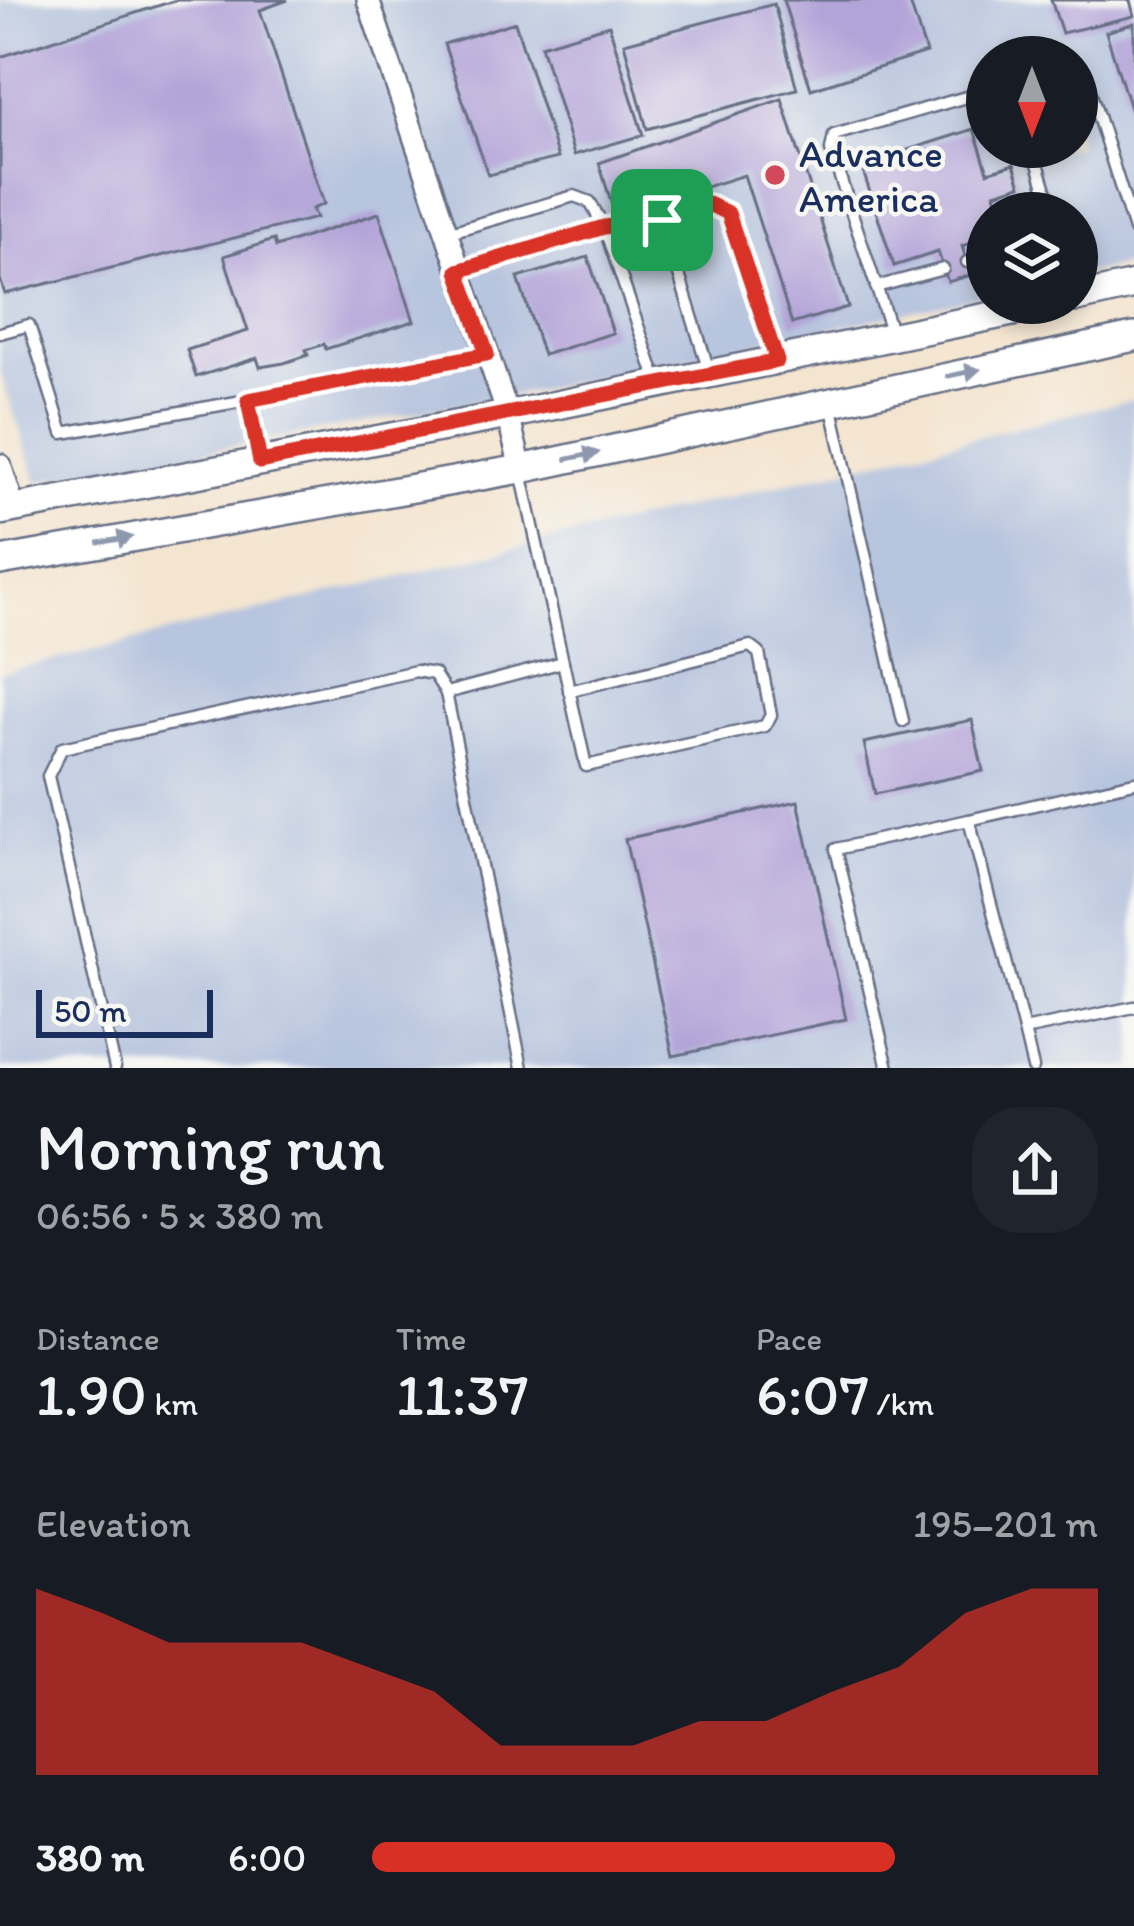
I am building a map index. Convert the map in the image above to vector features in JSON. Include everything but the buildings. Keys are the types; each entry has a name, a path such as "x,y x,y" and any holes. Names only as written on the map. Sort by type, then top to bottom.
{"street":[{"path":"372,1 508,416 520,469"},
{"path":"1098,292 1134,285"},
{"path":"7,509 508,416 966,322"},
{"path":"0,465 14,558 520,469 1134,337"}],"lane":[{"path":"893,337 831,150 834,135 966,97"},
{"path":"1098,116 1134,230"},
{"path":"446,232 574,196 590,202 604,227 658,385"},
{"path":"458,271 604,227 662,220 708,204 724,207 777,361"},
{"path":"662,220 710,374"},
{"path":"877,287 944,269"},
{"path":"0,333 29,325 63,434 487,354"},
{"path":"248,400 260,462"},
{"path":"830,401 903,721"},
{"path":"520,469 569,691 586,766 765,726 771,716 759,653 750,646 569,691"},
{"path":"446,693 563,662"},
{"path":"115,1068 48,776 62,748 416,671 434,674 446,693 522,1068"},
{"path":"888,1068 836,849 1134,782"},
{"path":"969,820 1033,1068"},
{"path":"1024,1030 1134,1007"}],"shaded area":[{"path":"0,0 1134,0 1134,263 1098,271 1098,192 966,192 966,299 515,395 37,482 0,372"},
{"path":"1134,399 1134,1068 0,1068 0,673"}],"place":[{"name":"Advance America","path":"775,175"}],"route":[{"path":"708,204 724,207 777,361 260,462 248,400 487,354 458,271 604,227 662,220 708,204"}]}
